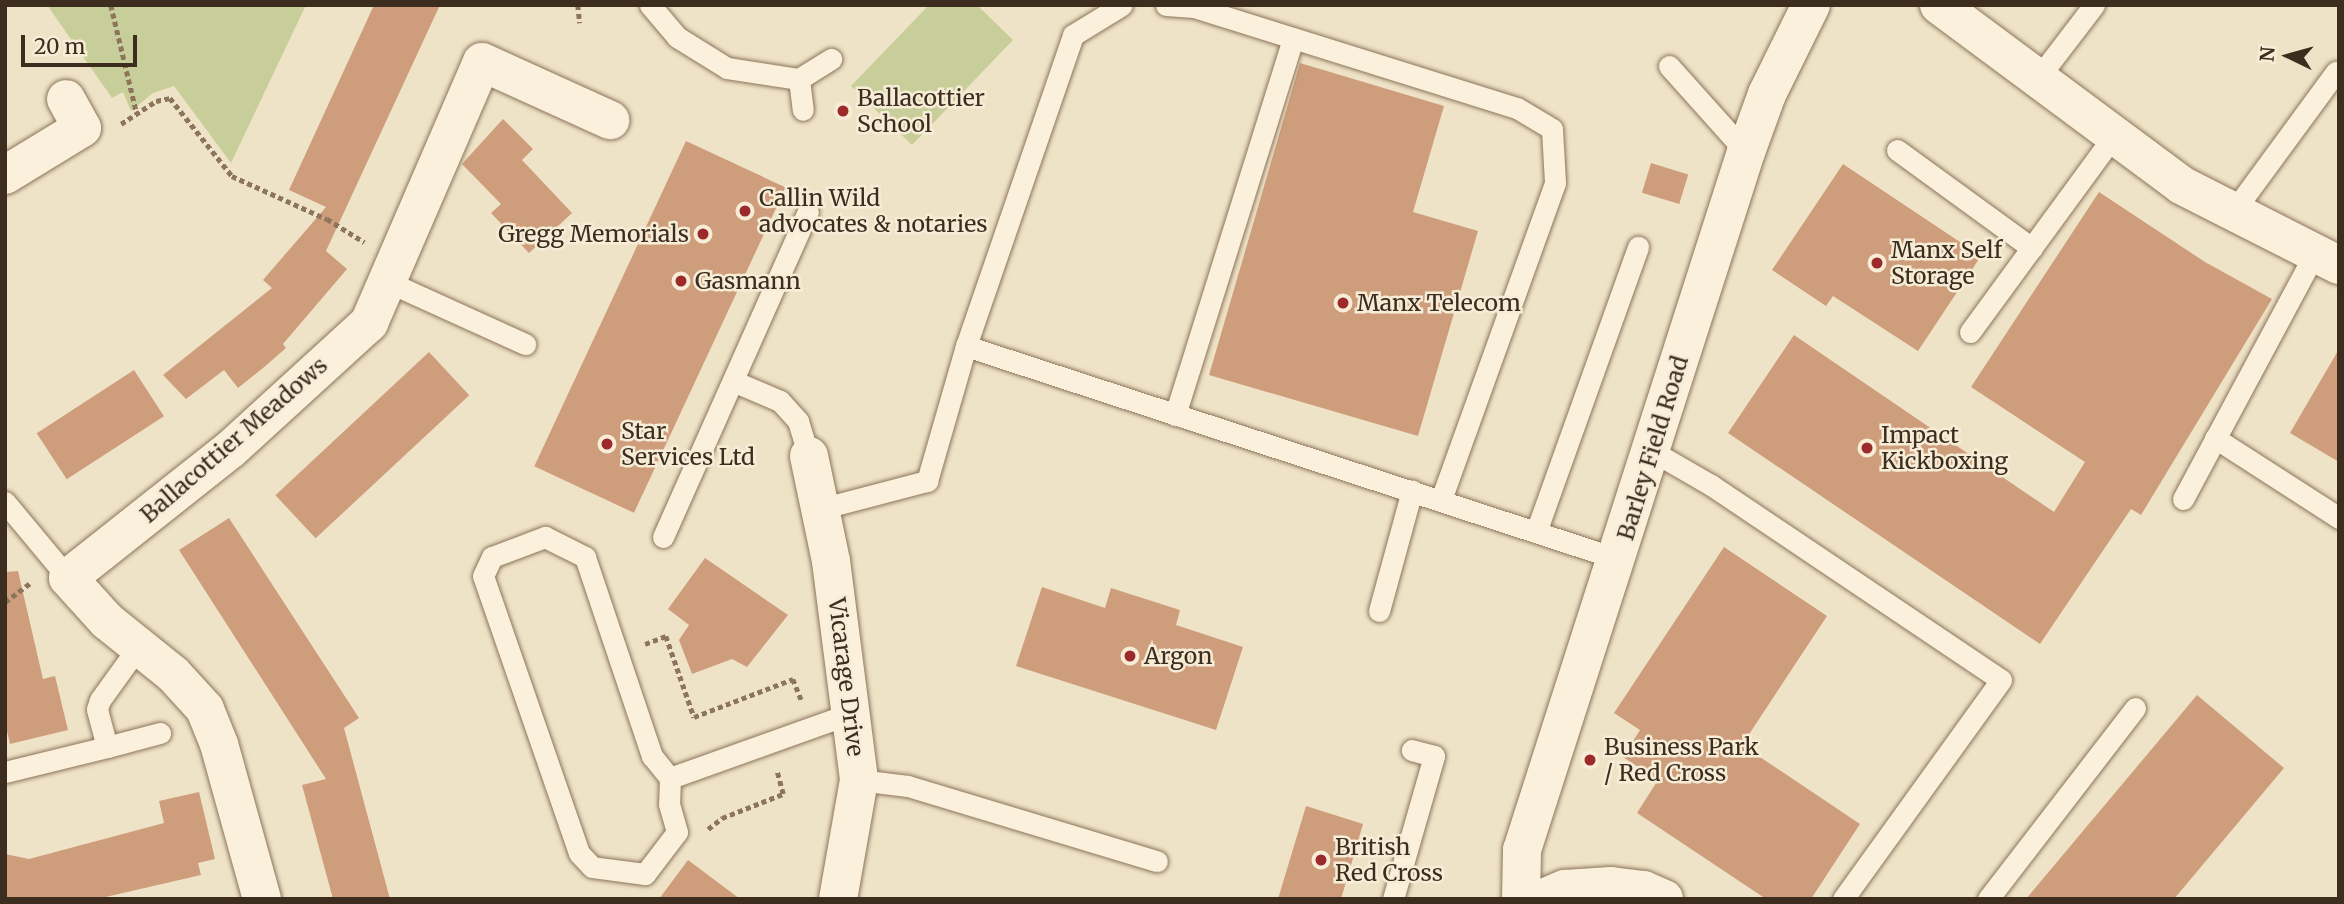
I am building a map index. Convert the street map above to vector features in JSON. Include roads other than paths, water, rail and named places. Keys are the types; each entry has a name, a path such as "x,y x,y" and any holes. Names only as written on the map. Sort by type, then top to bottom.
{"street":[{"name":"Barley Field Road","path":"1521,899 1522,850 1618,559 1746,152 1767,94 1811,5"},
{"path":"1939,5 2180,185 2327,259"},
{"name":"Ballacottier Meadows","path":"54,577 231,449 369,323 482,62 610,120"},
{"path":"5,176 74,113"},
{"name":"Vicarage Drive","path":"809,456 853,712 859,780 838,899"},
{"path":"54,577 139,646 205,709 262,899"},
{"path":"1541,899 1565,889 1611,886 1644,890 1664,899"}],"lane":[{"path":"650,5 677,37 727,68 799,79 831,59"},
{"path":"820,509 927,481 966,346 1073,35 1122,5"},
{"path":"1166,5 1194,7 1517,108 1552,130 1555,183 1441,499"},
{"path":"2038,78 2094,5"},
{"path":"1175,415 1293,38"},
{"path":"1669,66 1746,152"},
{"path":"2233,212 2336,72"},
{"path":"799,79 803,110"},
{"path":"1970,332 2114,135"},
{"path":"1897,150 2032,248"},
{"path":"663,537 808,212"},
{"path":"1536,532 1637,247"},
{"path":"2183,499 2215,438 2327,259"},
{"path":"390,272 525,344"},
{"path":"966,346 1618,559"},
{"path":"733,381 779,401 798,421 809,456"},
{"path":"2215,438 2339,518"},
{"path":"1652,451 1711,485 2001,680 1843,899"},
{"path":"1379,611 1412,490"},
{"path":"5,502 54,577"},
{"path":"545,537 585,557 652,756 670,778 669,804 677,832 645,874 592,867 579,853 483,576 492,557 545,537"},
{"path":"107,747 97,709 100,700 139,646"},
{"path":"1988,899 2135,708"},
{"path":"670,778 853,712"},
{"path":"5,772 160,733"},
{"path":"1393,899 1434,756 1412,750"},
{"path":"859,780 908,786 1157,861"}],"place":[{"name":"Ballacottier School","path":"843,111"},
{"name":"Callin Wild advocates & notaries","path":"745,211"},
{"name":"Gregg Memorials","path":"703,234"},
{"name":"Manx Self Storage","path":"1877,263"},
{"name":"Gasmann","path":"681,281"},
{"name":"Manx Telecom","path":"1343,303"},
{"name":"Star Services Ltd","path":"607,444"},
{"name":"Impact Kickboxing","path":"1867,448"},
{"name":"Argon","path":"1130,656"},
{"name":"Business Park / Red Cross","path":"1590,760"},
{"name":"British Red Cross","path":"1321,860"}]}
